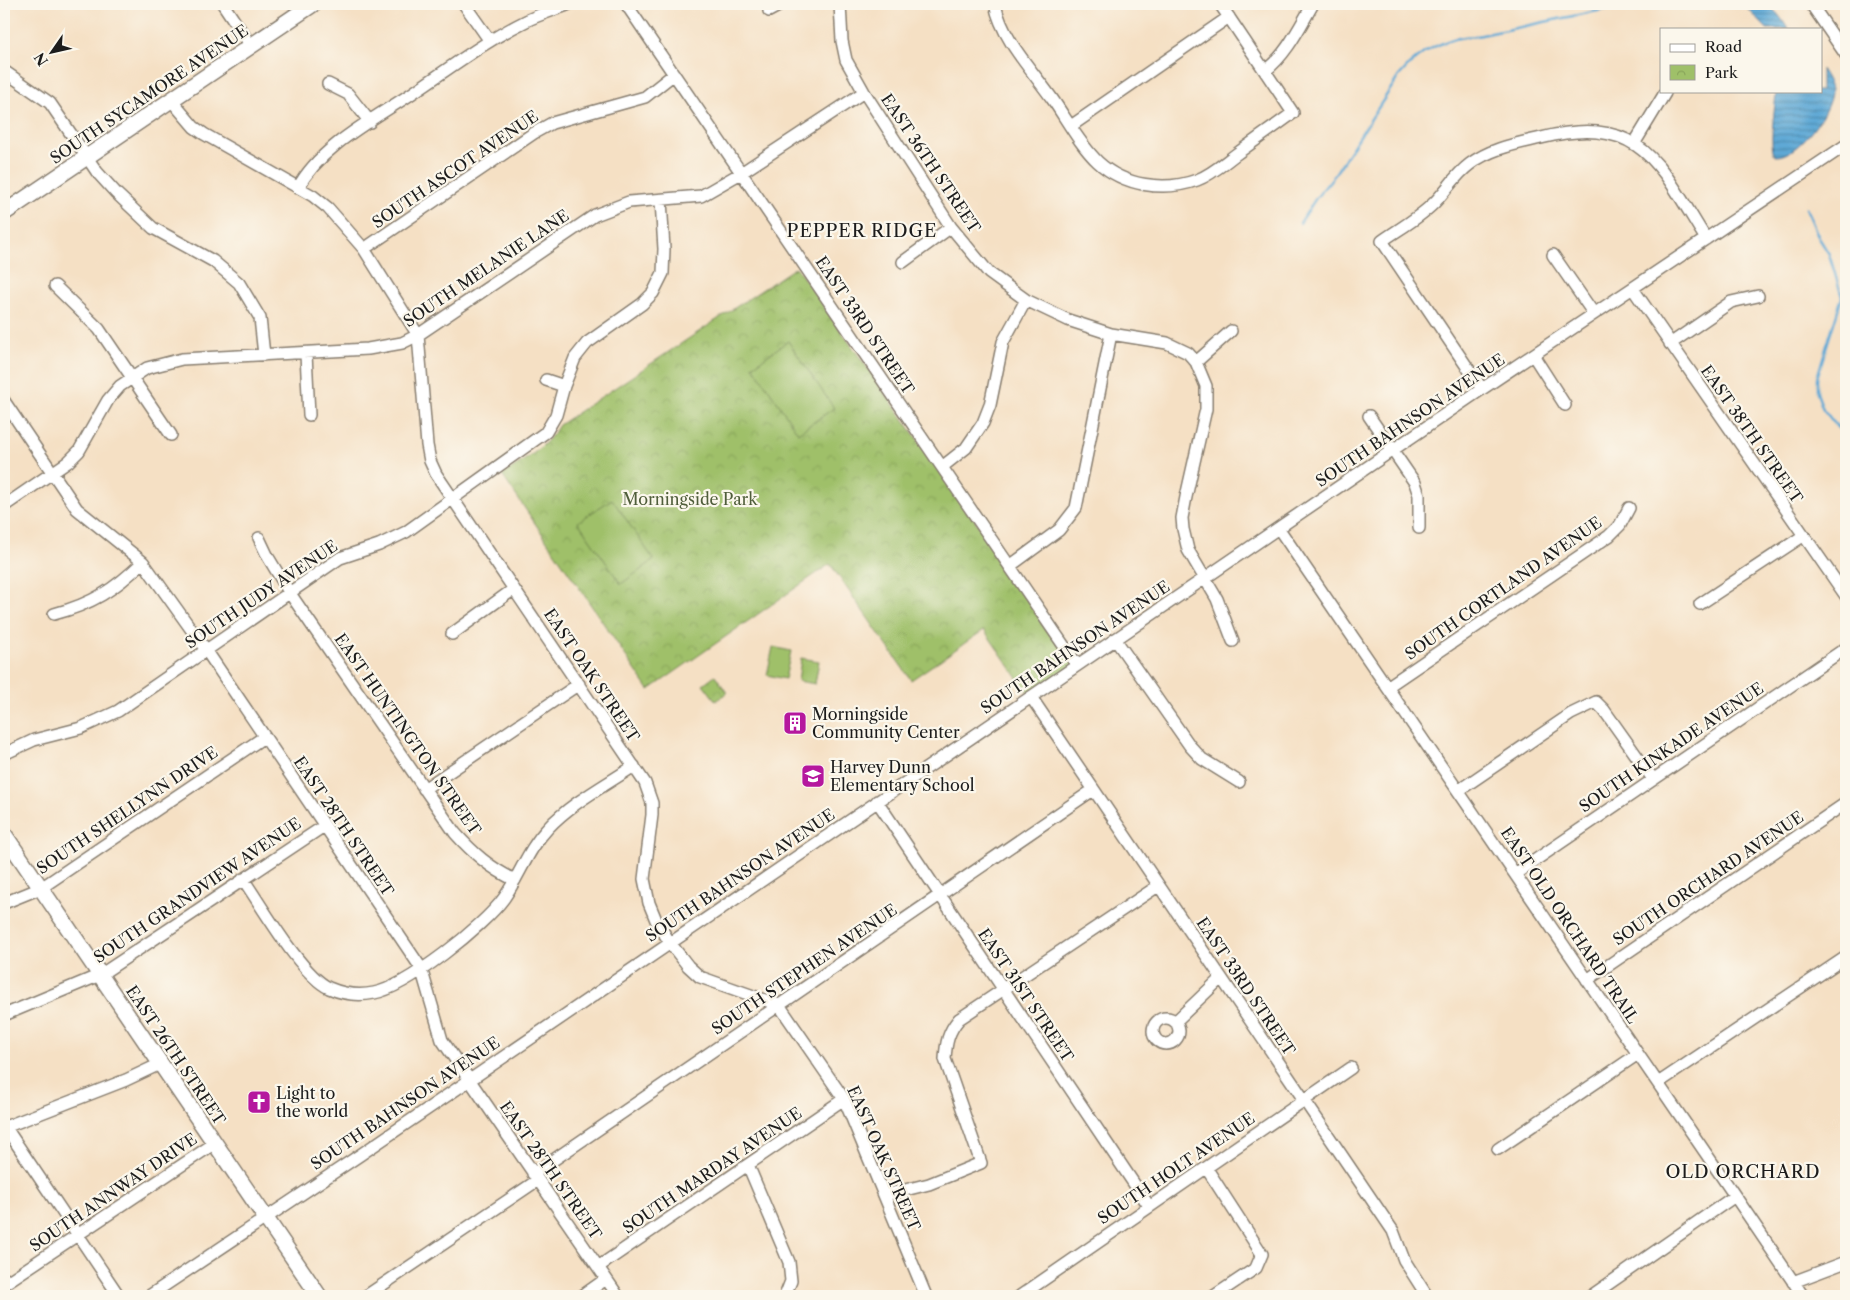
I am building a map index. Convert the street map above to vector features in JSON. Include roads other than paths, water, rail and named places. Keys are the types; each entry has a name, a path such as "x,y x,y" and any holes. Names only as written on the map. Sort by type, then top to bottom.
{"main road":[{"name":"SOUTH SYCAMORE AVENUE","path":"4,213 313,4"},
{"name":"EAST 26TH STREET","path":"4,834 319,1296"}],"street":[{"path":"223,4 251,46"},
{"path":"464,4 490,40"},
{"path":"298,188 309,171 330,150 490,40 527,21 568,4"},
{"name":"EAST 33RD STREET","path":"626,4 1077,665"},
{"path":"769,11 782,4"},
{"name":"EAST 36TH STREET","path":"840,4 842,41 846,60 864,92 951,227 989,273 1026,300 1068,320 1111,334 1167,343 1188,353 1196,362"},
{"path":"995,4 1006,34 1098,162 1113,173 1133,182 1155,186 1175,185 1198,180 1215,170 1293,113 1220,4"},
{"path":"1265,71 1282,55 1312,4"},
{"path":"1811,4 1846,55"},
{"path":"1071,126 1229,17"},
{"path":"4,71 50,103 87,156 116,193 153,228 213,261 240,283 260,318 264,355"},
{"name":"SOUTH ASCOT AVENUE","path":"364,249 534,133 552,123 645,97 674,74"},
{"path":"328,84 348,94 370,122"},
{"name":"SOUTH MELANIE LANE","path":"4,506 53,473 79,451 108,400 120,386 162,363 182,359 306,354 388,347 418,335 595,215 629,202 701,196 741,173 864,92"},
{"path":"1634,144 1665,93"},
{"name":"EAST OAK STREET","path":"171,100 194,127 204,134 298,188 328,208 364,249 418,335 427,445 430,461 436,474 645,783 652,803 652,826 644,879 656,920 670,943 688,966 700,977 779,1005 844,1099 926,1296"},
{"path":"1482,390 1382,241 1434,203 1453,178 1485,154 1500,148 1566,132 1603,131 1634,144 1664,172 1706,239"},
{"name":"SOUTH BAHNSON AVENUE","path":"149,1296 1533,355 1846,145"},
{"name":"SOUTH JUDY AVENUE","path":"4,754 34,740 81,728 118,711 340,558 379,545 406,532 546,432 556,415 564,386 575,358 587,343 642,304 653,293 663,273 664,249 661,200"},
{"path":"904,262 951,227"},
{"path":"1553,255 1594,314"},
{"path":"56,286 99,329 134,377 171,435"},
{"name":"EAST 38TH STREET","path":"1633,289 1846,596"},
{"path":"1670,344 1731,302 1758,296"},
{"path":"942,467 966,448 983,423 990,405 1003,342 1026,300"},
{"path":"1231,331 1196,362 1206,386 1206,409 1182,518 1185,542 1206,578 1226,619 1234,641"},
{"path":"1010,566 1059,530 1076,508 1111,334"},
{"path":"306,354 309,415"},
{"path":"1533,355 1565,405"},
{"path":"546,380 564,386"},
{"name":"EAST 28TH STREET","path":"4,401 77,508 143,562 206,650 421,968 442,1040 618,1296"},
{"path":"1369,416 1408,471 1419,495 1419,528"},
{"name":"SOUTH CORTLAND AVENUE","path":"1387,687 1609,536 1620,524 1629,508"},
{"name":"EAST OLD ORCHARD TRAIL","path":"1279,529 1803,1296"},
{"path":"1700,604 1803,536"},
{"name":"EAST HUNTINGTON STREET","path":"259,538 289,592 455,833 472,853 494,870 515,880"},
{"path":"54,614 79,607 99,598 123,581 143,562"},
{"path":"452,634 514,589"},
{"path":"1115,639 1190,746 1202,759 1239,782"},
{"name":"SOUTH KINKADE AVENUE","path":"1515,874 1846,648"},
{"path":"424,789 579,684"},
{"name":"EAST 33RD STREET","path":"1031,697 1392,1231 1404,1260 1427,1296"},
{"path":"1458,791 1571,714 1596,702 1604,710 1653,779"},
{"name":"SOUTH SHELLYNN DRIVE","path":"4,903 41,888 264,737"},
{"path":"243,879 302,965 328,988 351,995 375,993 397,984 474,931 504,898 528,854 549,826 568,810 634,766"},
{"name":"SOUTH STEPHEN AVENUE","path":"366,1296 779,1005 1093,790"},
{"name":"EAST 31ST STREET","path":"877,801 1149,1206"},
{"name":"SOUTH ORCHARD AVENUE","path":"1587,980 1846,804"},
{"name":"SOUTH GRANDVIEW AVENUE","path":"4,1015 100,975 324,826"},
{"path":"885,1195 929,1184 981,1163 945,1060 946,1043 951,1029 959,1019 1158,886"},
{"path":"1658,1083 1846,957"},
{"path":"1175,1022 1221,978"},
{"path":"1498,1148 1638,1054"},
{"path":"119,1296 4,1126 126,1080 160,1064"},
{"name":"SOUTH HOLT AVENUE","path":"1020,1296 1351,1068"},
{"name":"SOUTH MARDAY AVENUE","path":"598,1267 844,1099"},
{"name":"SOUTH ANNWAY DRIVE","path":"4,1284 215,1144"},
{"path":"748,1165 789,1262 791,1281 785,1296"},
{"path":"1207,1169 1262,1254 1256,1268 1214,1296"},
{"path":"1591,1296 1735,1196"},
{"path":"1793,1282 1846,1262"},
{"path":"582,1296 606,1279"}],"water":[{"path":"1734,4 1760,4 1771,8 1787,28 1766,28 1748,9"},
{"path":"1822,71 1831,90 1830,99 1820,120 1812,131 1794,149 1776,156 1773,152 1772,136 1776,92 1822,92"}],"waterway":[{"path":"1300,223 1316,198 1333,177 1399,76 1424,53 1444,42 1455,39 1631,4"},
{"path":"1806,208 1819,238 1829,254 1842,297 1817,378 1817,393 1823,409 1846,438"}],"place":[{"name":"Morningside Community Center","path":"795,723"},
{"name":"Harvey Dunn Elementary School","path":"813,776"},
{"name":"Light to the world","path":"259,1102"}],"district":[{"name":"PEPPER RIDGE","path":"862,231"},
{"name":"OLD ORCHARD","path":"1743,1172"}],"park label":[{"name":"Morningside Park","path":"690,499"}]}
